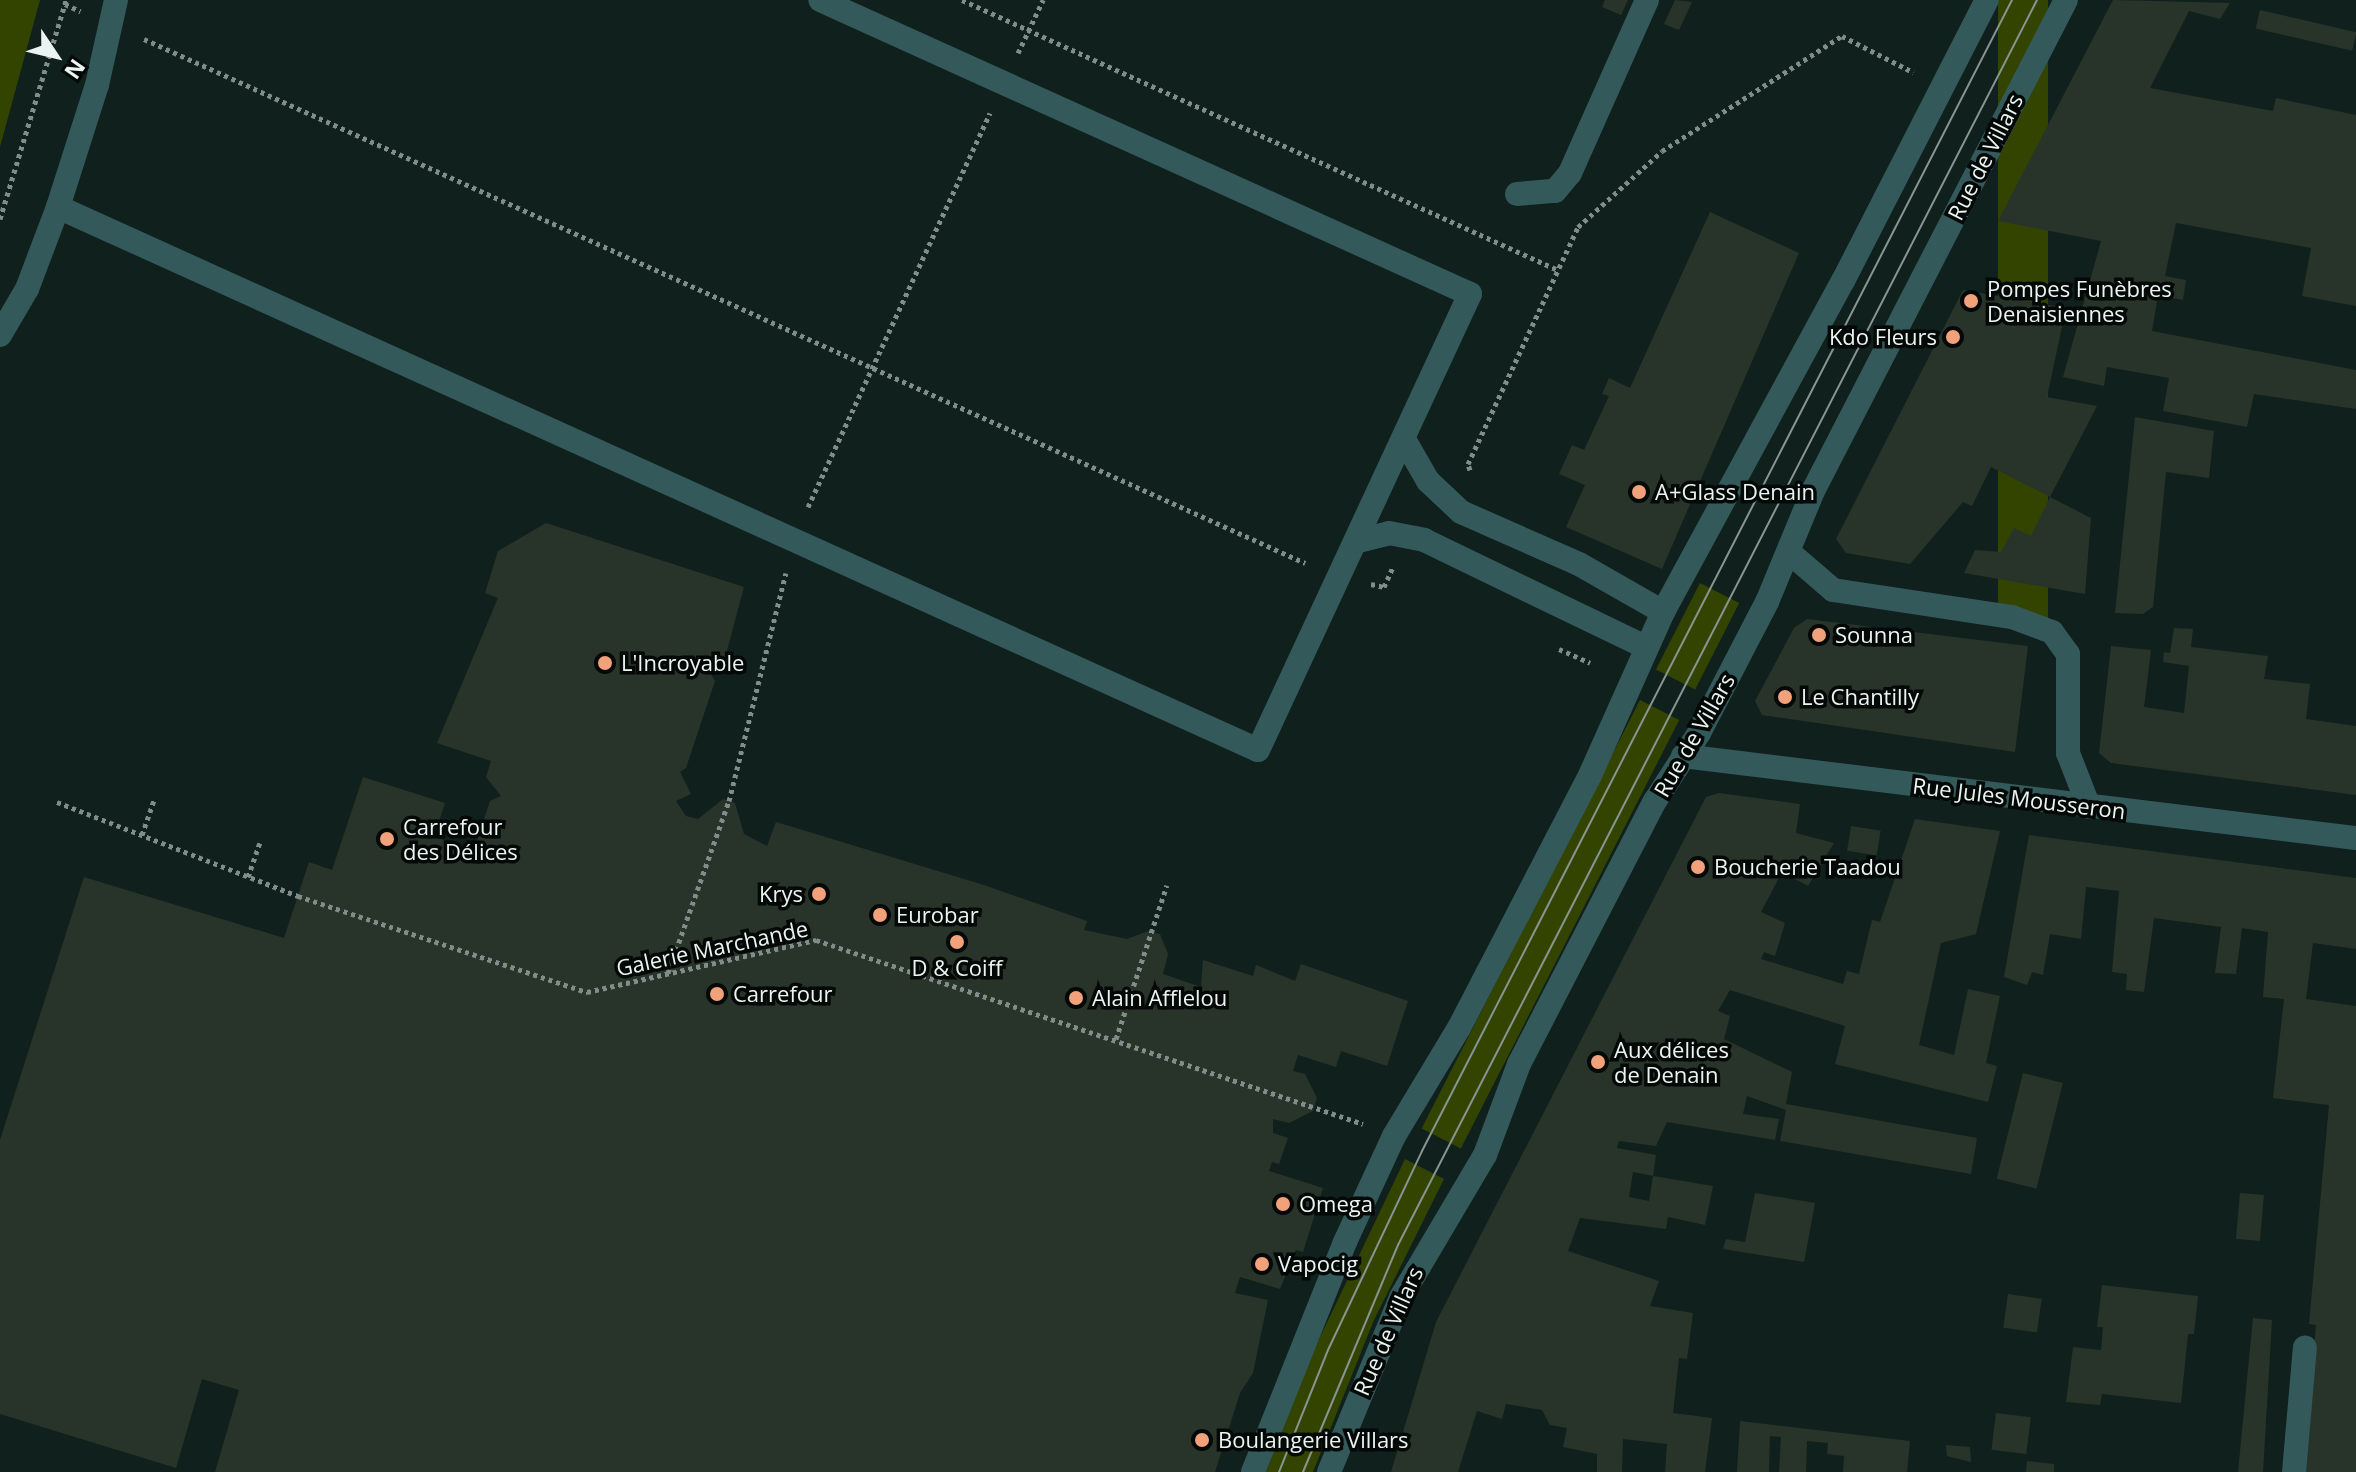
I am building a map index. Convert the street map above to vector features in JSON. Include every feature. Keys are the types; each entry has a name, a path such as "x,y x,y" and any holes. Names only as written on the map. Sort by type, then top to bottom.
{"street":[{"path":"0,335 27,289 58,207 112,25 116,0"},
{"path":"1517,194 1555,191 1570,173 1647,0"},
{"path":"1253,1472 1345,1242 1394,1136 1459,1028 1582,791 1645,647 1737,481 1987,0"},
{"name":"Rue de Villars","path":"1329,1472 1401,1297 1485,1155 1519,1064 1790,553 1813,491 2066,0"},
{"path":"58,207 1258,750 1405,441 1470,294 831,2"},
{"path":"1405,441 1442,498 1496,527 1579,564 1663,612"},
{"path":"1358,541 1389,533 1424,540 1645,647"},
{"path":"1790,553 1833,590 2012,617 2052,632 2068,654 2068,753 2089,807"},
{"name":"Rue Jules Mousseron","path":"1683,756 2356,838"},
{"path":"2294,1472 2305,1347"}],"path":[{"path":"962,0 1558,270"},
{"path":"668,973 729,801 794,540 871,367 1043,0"},
{"path":"0,219 65,2 1340,579 1384,587 1395,564 1409,570"},
{"path":"1496,527 1468,464 1578,227 1662,151 1842,36 1942,87"},
{"path":"1549,643 1630,677"},
{"path":"142,835 154,800"},
{"name":"Galerie Marchande","path":"57,802 298,896 587,992 816,940 1315,1104 1394,1136"},
{"path":"248,877 260,842"},
{"path":"1116,1039 1167,885"}],"green space":[{"path":"0,0 40,0 0,147"},
{"path":"1998,0 2048,0 2048,622 1998,622"},
{"path":"1700,583 1739,603 1695,689 1656,669"},
{"path":"1640,700 1679,720 1461,1149 1422,1129"},
{"path":"1405,1159 1444,1179 1374,1320 1313,1472 1266,1472 1312,1354"}],"building":[{"path":"1605,0 1628,0 1621,15 1602,7"},
{"path":"1675,0 1692,2 1679,30 1664,24"},
{"path":"2113,0 2230,3 2220,19 2189,11 2150,88 2273,111 2276,98 2356,115 2356,306 2302,296 2311,248 2176,223 2165,276 2186,280 2183,300 2158,295 2152,331 2356,370 2356,409 2254,394 2247,427 2163,411 2169,378 2107,367 2104,386 2063,377 2101,241 1998,221"},
{"path":"2260,10 2356,32 2352,51 2256,29"},
{"path":"1710,212 1799,253 1662,569 1566,527 1585,485 1559,474 1572,445 1584,450 1609,396 1602,394 1609,378 1630,388"},
{"path":"1963,290 2066,308 2047,397 2097,406 2050,497 1991,467 1972,506 1963,502 1910,564 1846,553 1836,539"},
{"path":"2135,417 2214,431 2209,478 2166,472 2153,607 2143,614 2115,613"},
{"path":"2050,497 2091,518 2085,594 1964,573 1975,550 2001,552 2014,528 2031,536"},
{"name":"Carrefour","path":"546,523 744,587 722,669 711,674 715,681 686,768 680,772 691,794 676,801 686,816 698,819 723,799 735,803 744,834 767,846 776,822 984,885 1087,921 1084,930 1127,939 1148,931 1160,934 1168,954 1163,974 1201,987 1203,960 1253,976 1256,965 1295,981 1301,964 1408,1001 1387,1066 1341,1051 1336,1067 1298,1055 1293,1071 1305,1074 1317,1098 1313,1111 1289,1123 1273,1119 1273,1133 1288,1138 1279,1164 1272,1162 1269,1171 1323,1188 1303,1252 1296,1250 1280,1289 1240,1277 1235,1293 1268,1300 1253,1373 1240,1393 1215,1472 215,1472 239,1390 202,1379 176,1468 0,1414 0,1140 84,877 284,938 309,862 332,870 363,777 445,803 434,837 474,850 490,801 501,796 486,777 491,761 437,743 498,598 485,593 498,551"},
{"path":"1807,619 2028,646 2015,752 1762,715 1755,701 1794,628"},
{"path":"2174,628 2193,629 2191,647 2268,656 2264,679 2310,684 2306,719 2356,726 2356,795 2111,763 2099,753 2111,646 2151,650 2144,707 2184,713 2189,666 2163,662 2164,652 2170,653"},
{"path":"1719,793 1800,804 1796,833 1834,843 1808,886 1782,872 1761,912 1785,923 1775,956 1764,952 1761,959 1843,984 1847,971 1859,974 1872,920 1880,922 1915,819 2000,831 1976,934 1941,943 1919,1045 1954,1055 1968,989 2000,996 1986,1063 1997,1066 1988,1102 1835,1064 1845,1026 1730,990 1718,1011 1730,1016 1724,1039 1792,1072 1786,1104 1977,1138 1971,1174 1780,1141 1786,1110 1747,1096 1743,1114 1779,1119 1775,1140 1667,1122 1656,1146 1619,1141 1617,1148 1656,1155 1653,1176 1713,1186 1705,1225 1668,1217 1666,1229 1580,1218 1568,1251 1659,1281 1650,1306 1693,1313 1687,1359 1679,1358 1673,1413 1712,1418 1705,1472 1665,1472 1667,1444 1623,1439 1622,1472 1597,1472 1597,1454 1563,1447 1567,1428 1550,1425 1542,1410 1506,1404 1502,1419 1477,1411 1458,1472 1391,1472 1436,1322 1706,797","holes":["1633,1172 1653,1176 1649,1201 1629,1197"]},
{"path":"1851,826 1881,831 1877,855 1847,851"},
{"path":"2029,835 2356,878 2356,949 2313,943 2306,999 2356,1006 2356,1472 2303,1472 2316,1325 2309,1324 2329,1105 2273,1098 2284,999 2263,997 2268,932 2242,928 2236,974 2215,973 2221,927 2154,918 2144,992 2126,990 2127,974 2112,972 2119,891 2086,887 2081,939 2050,934 2043,975 2032,972 2027,985 2004,977"},
{"path":"2023,1073 2063,1083 2036,1189 1997,1179"},
{"path":"1755,1193 1815,1203 1804,1262 1723,1249 1726,1239 1745,1242"},
{"path":"2240,1193 2264,1195 2260,1241 2236,1239"},
{"path":"2102,1285 2198,1296 2194,1334 2188,1334 2181,1403 2102,1394 2100,1405 2066,1402 2073,1347 2101,1350 2103,1327 2097,1327"},
{"path":"2008,1294 2042,1299 2037,1332 2003,1328"},
{"path":"2253,1318 2272,1320 2263,1472 2238,1472"},
{"path":"1996,1413 2031,1417 2026,1454 1991,1450"},
{"path":"1740,1421 1910,1441 1907,1472 1843,1472 1844,1456 1827,1454 1828,1443 1807,1441 1806,1472 1779,1472 1781,1437 1770,1436 1769,1472 1737,1472"},
{"path":"1946,1445 1970,1447 1971,1462 1947,1456"},
{"path":"2027,1461 2054,1464 2054,1472 2026,1472"}],"tram line":[{"path":"1279,1472 1328,1350 1422,1151 2012,0"},
{"path":"1303,1472 1398,1245 2037,0"}],"place":[{"name":"Pompes Funèbres Denaisiennes","path":"1971,301"},
{"name":"Kdo Fleurs","path":"1953,337"},
{"name":"A+Glass Denain","path":"1639,492"},
{"name":"Sounna","path":"1819,635"},
{"name":"L'Incroyable","path":"605,663"},
{"name":"Le Chantilly","path":"1785,697"},
{"name":"Carrefour des Délices","path":"387,839"},
{"name":"Boucherie Taadou","path":"1698,867"},
{"name":"Krys","path":"819,894"},
{"name":"Eurobar","path":"880,915"},
{"name":"D & Coiff","path":"957,942"},
{"name":"Carrefour","path":"717,994"},
{"name":"Alain Afflelou","path":"1076,998"},
{"name":"Aux délices de Denain","path":"1598,1062"},
{"name":"Omega","path":"1283,1204"},
{"name":"Vapocig","path":"1262,1264"},
{"name":"Boulangerie Villars","path":"1202,1440"}]}
